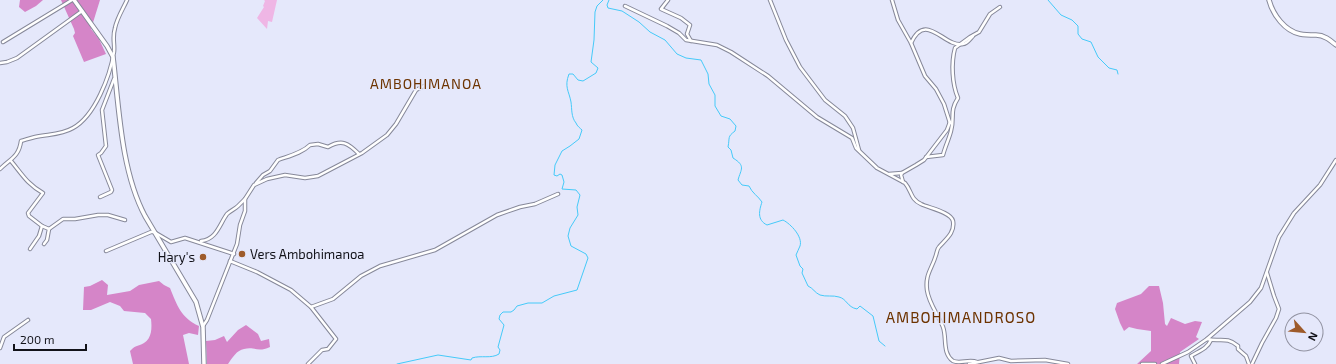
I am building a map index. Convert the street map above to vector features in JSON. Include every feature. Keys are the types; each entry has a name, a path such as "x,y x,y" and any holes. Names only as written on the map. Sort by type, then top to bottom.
{"main road":[{"path":"73,0 107,46 113,57 128,171 139,205 196,302 202,327 204,364"},
{"path":"1269,0 1276,16 1287,28 1301,34 1319,35 1336,45"}],"street":[{"path":"3,42 73,0"},
{"path":"0,169 11,161 20,148 21,141 34,137 64,132 75,127 88,114 100,95 107,78 113,57 114,50 112,38 115,26 127,0"},
{"path":"668,0 661,9 681,18 690,25 687,34 691,41"},
{"path":"770,0 786,40 800,67 825,100 843,113 852,128 859,151"},
{"path":"892,0 898,20 911,43 926,76 936,89 944,104 950,123"},
{"path":"624,6 667,26 686,40 717,45 731,52 768,76 818,117 852,138 859,151 877,168 908,186 912,196 920,204 951,217 953,222 951,234 937,250 936,256 929,270 927,290 932,308 943,327 945,347 950,359 959,363 973,361 977,362"},
{"path":"889,174 902,173 916,165 926,157 947,130 953,108 958,98 952,76 954,50 960,44 965,43 979,32 990,14 1000,7"},
{"path":"0,63 8,62 17,58 82,11"},
{"path":"911,43 918,32 921,30 926,30 932,31 960,44"},
{"path":"100,197 111,192 112,190 98,155 106,146 102,110 115,77"},
{"path":"198,241 210,239 227,214 245,199 254,186 266,179 284,175 305,178 318,176 359,154 387,135 396,124 416,90 424,86"},
{"path":"926,157 943,155 953,125 952,116"},
{"path":"256,183 263,175 270,171 278,160 290,157 310,145 318,144 328,147 336,143 344,143 359,154"},
{"path":"1162,364 1188,352 1207,339 1253,299 1261,288 1279,237 1288,221 1320,185 1336,160"},
{"path":"11,161 32,187 43,193 28,213 29,216 48,229"},
{"path":"902,173 901,179 903,182"},
{"path":"311,307 333,299 366,273 380,266 435,250 497,215 520,207 535,204 558,194"},
{"path":"202,327 207,320 234,254 239,236 240,225 246,211 245,199"},
{"path":"48,229 63,219 108,215 124,220"},
{"path":"30,249 39,236 42,226"},
{"path":"44,244 47,240 48,229"},
{"path":"106,252 154,232 171,242 184,238 198,241 234,254"},
{"path":"230,261 257,272 291,290 311,307 336,339 328,349 322,350 308,364"},
{"path":"1207,339 1211,340 1221,338 1234,343 1238,346 1238,349 1246,356 1251,364 1278,314 1279,309 1267,273"},
{"path":"0,348 4,337 28,320"},
{"path":"1195,364 1191,356 1203,350 1211,340"},
{"path":"969,364 999,358 1012,361 1045,360 1068,364"},
{"path":"1142,364 1155,364"}],"shaded area":[{"path":"20,0 43,0 25,12 19,7"},
{"path":"61,0 100,0 91,29 99,39 106,54 84,62 73,36 75,33 74,29"},
{"path":"264,0 277,0 272,22 268,21 267,29 257,18 264,7"},
{"path":"102,280 108,285 107,295 130,291 139,285 159,281 170,288 180,310 188,319 199,326 198,335 189,333 183,335 189,364 133,364 130,351 136,346 147,341 149,338 151,319 145,313 124,311 120,306 110,302 91,310 83,310 84,287 90,286"},
{"path":"1149,286 1159,286 1163,303 1165,324 1167,326 1171,318 1185,324 1195,321 1202,322 1196,337 1199,339 1180,352 1179,364 1137,364 1151,351 1151,331 1129,327 1124,331 1120,323 1115,309 1117,303 1141,294"},
{"path":"246,325 258,334 261,341 269,339 270,347 266,349 248,348 241,350 228,364 207,364 206,341 215,340 224,336 227,342 238,330"}],"waterway":[{"path":"397,364 438,355 471,360 475,357 489,357 499,354 500,350 498,347 504,325 499,319 503,312 511,312 517,306 528,303 542,303 554,296 577,290 588,258 586,254 571,246 568,236 570,228 578,215 577,207 580,195 576,190 562,189 564,182 562,175 554,175 555,165 562,151 579,139 582,130 573,118 567,82 569,74 573,74 578,80 583,81 596,73 598,68 591,62 594,40 595,12 597,6 603,0"},
{"path":"609,0 607,5 608,8 622,11 639,22 650,32 665,40 677,54 686,58 701,60 708,74 709,84 715,95 715,106 721,116 730,119 736,126 735,131 729,138 728,147 731,150 733,158 740,163 742,168 738,180 742,185 749,186 762,202 760,218 767,225 783,220 793,228 800,239 800,246 796,255 800,266 803,269 802,273 808,286 820,295 837,296 844,299 849,305 857,309 860,306 873,316 879,341 885,346"},
{"path":"1048,0 1061,15 1072,20 1078,26 1078,34 1082,39 1091,42 1098,57 1109,68 1117,70 1118,74"}],"place":[{"name":"Vers Ambohimanoa","path":"242,254"},
{"name":"Hary's","path":"203,257"}],"district":[{"name":"AMBOHIMANOA","path":"426,84"},
{"name":"AMBOHIMANDROSO","path":"961,318"}]}
